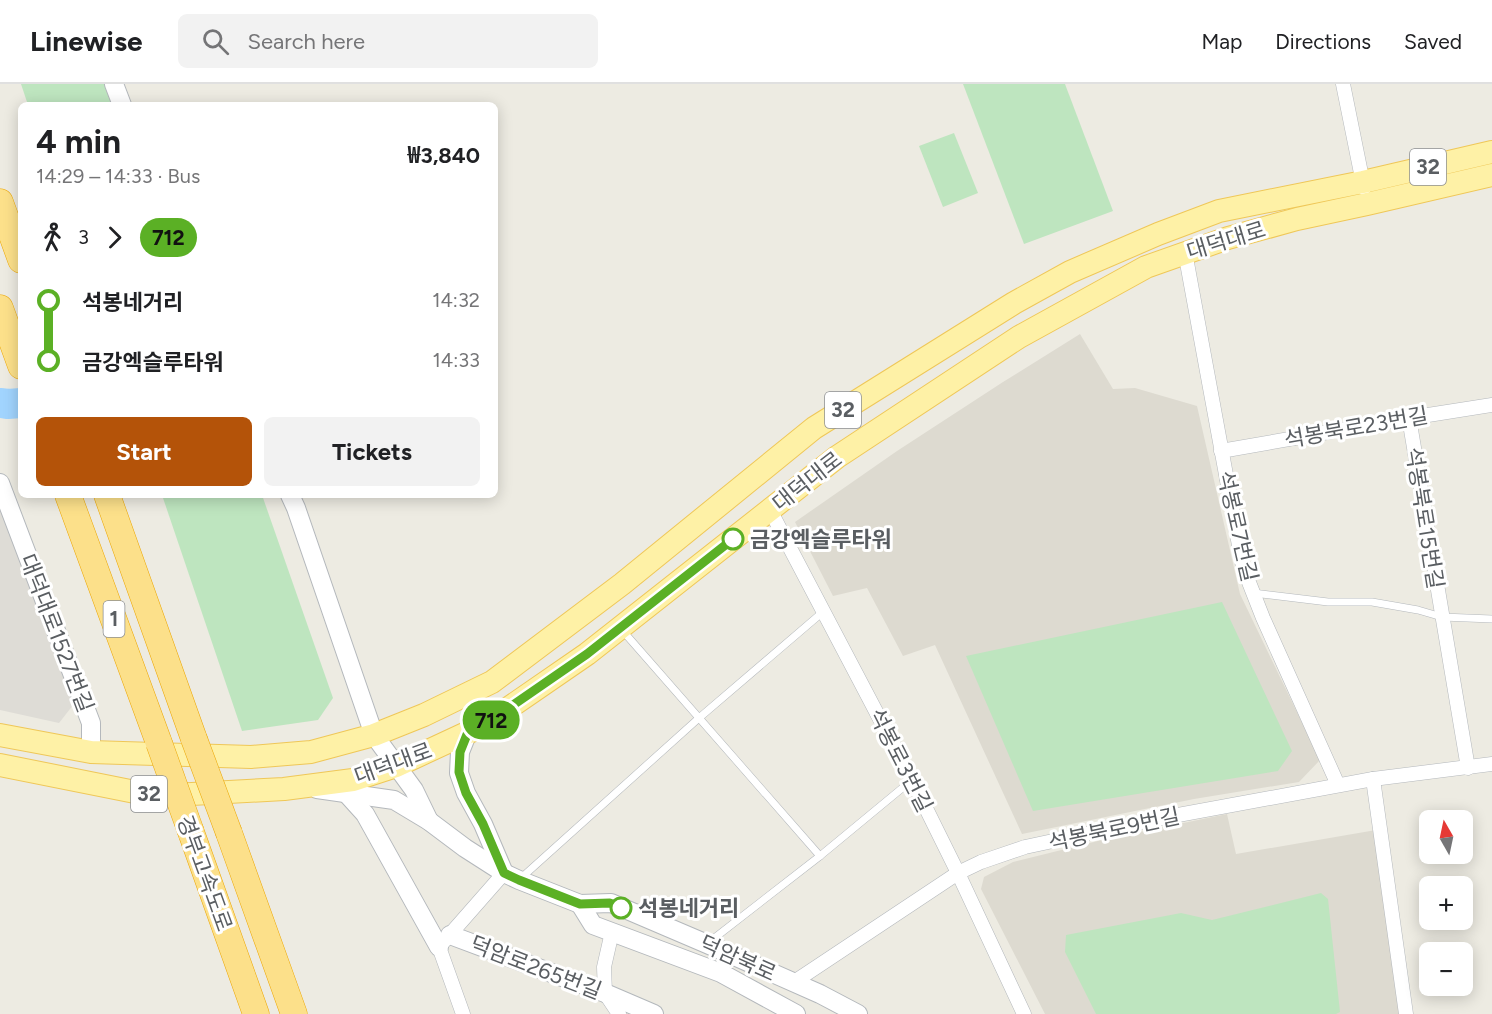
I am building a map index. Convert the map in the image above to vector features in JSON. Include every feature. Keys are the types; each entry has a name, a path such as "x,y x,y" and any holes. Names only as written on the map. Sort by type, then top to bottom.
{"highway":[{"path":"0,202 18,252"},
{"path":"0,308 18,358"},
{"name":"경부고속도로","path":"69,498 256,1014"},
{"name":"경부고속도로","path":"108,498 294,1014"}],"main road":[{"name":"대덕대로","path":"0,765 156,796 301,787 353,780 396,766 484,725 587,654 837,457 1019,337 1146,267 1228,238 1297,219 1365,193 1492,152"},
{"name":"대덕대로","path":"0,735 91,752 251,757 311,752 374,735 424,715 492,682 622,584 814,428 1014,303 1070,272 1158,234 1219,211 1492,175"}],"street":[{"path":"114,84 121,102"},
{"path":"1343,84 1365,193"},
{"name":"석봉로7번길","path":"1185,252 1243,567 1263,618 1338,785"},
{"name":"석봉북로23번길","path":"1221,451 1492,405"},
{"name":"석봉북로15번길","path":"1409,418 1442,617"},
{"name":"대덕대로1527번길","path":"0,483 91,723 91,752"},
{"name":"덕암북로","path":"292,498 297,508 374,735 414,790 429,821 465,848 511,876 580,904 610,903 794,982 858,1014"},
{"name":"석봉로3번길","path":"770,510 912,780 1024,1014"},
{"path":"1442,617 1468,768"},
{"path":"463,1014 445,941 511,876 466,793 459,772 460,752 468,732"},
{"name":"석봉북로9번길","path":"794,982 958,873 981,862 1025,847 1151,820 1338,785 1492,764"},
{"path":"1373,779 1406,1014"},
{"path":"301,787 394,800 429,821"},
{"name":"덕암로265번길","path":"346,794 365,814 445,941 605,993 654,1014"},
{"name":"덕암북로","path":"580,904 593,925 721,973 795,1014"},
{"path":"612,932 604,967 605,993 619,1014"}],"lane":[{"name":"석봉북로15번길","path":"1253,594 1328,602 1372,602 1418,610 1442,617 1492,619"},
{"path":"511,876 824,610"},
{"path":"620,628 820,856"},
{"path":"707,944 820,856 912,780"}],"shaded area":[{"path":"1080,334 1113,389 1135,388 1197,406 1240,594 1320,760 1299,782 1194,799 1022,834 935,645 903,656 867,588 833,596 795,522 897,451"},
{"path":"0,499 77,700 59,723 0,710"},
{"path":"1227,814 1236,854 1376,830 1408,1014 1045,1014 981,889 984,877 1013,862 1106,839"}],"green space":[{"path":"21,84 110,84 117,102 27,102"},
{"path":"963,84 1065,84 1113,211 1024,244"},
{"path":"954,133 978,193 943,207 919,146"},
{"path":"163,498 263,498 333,698 318,720 242,731"},
{"path":"1222,602 1292,751 1278,771 1033,811 966,656"},
{"path":"1321,893 1328,899 1340,1012 1336,1014 1096,1014 1065,952 1066,935 1181,913 1212,920"}],"waterway":[{"path":"0,403 18,403"}],"bus line":[{"name":"712","path":"621,908 610,903 580,904 504,873 483,824 466,793 459,772 460,752 468,732 484,725 587,654 733,539"}],"place":[{"name":"금강엑슬루타워","path":"733,539"},
{"name":"석봉네거리","path":"621,908"}]}
